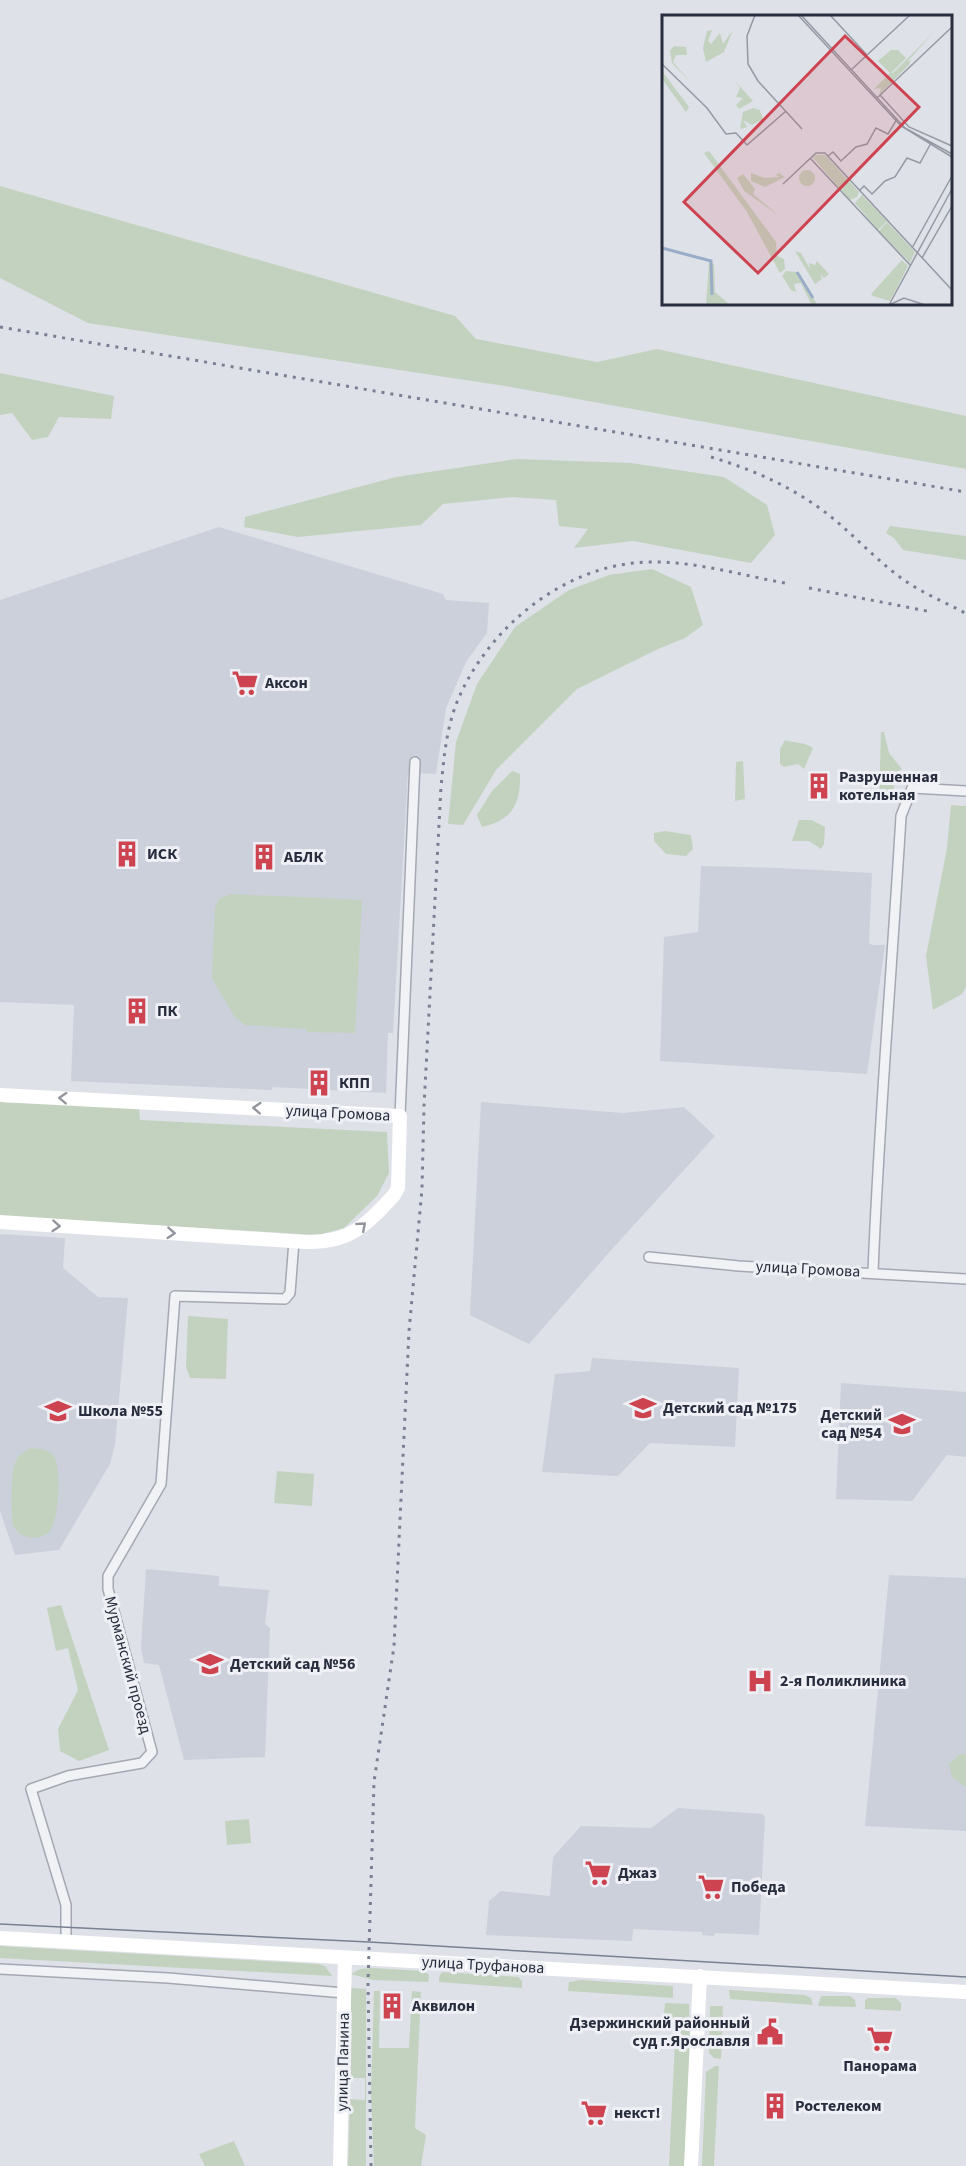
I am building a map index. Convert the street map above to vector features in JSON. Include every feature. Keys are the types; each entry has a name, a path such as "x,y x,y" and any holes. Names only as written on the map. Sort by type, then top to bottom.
{"street":[{"path":"400,1116 416,762"},
{"path":"873,1272 901,816 912,788 966,791"},
{"name":"улица Громова","path":"0,1095 400,1116 398,1188 394,1195 355,1233 345,1237 321,1242 294,1241 0,1222"},
{"name":"Мурманский проезд","path":"66,1941 66,1905 31,1789 68,1776 142,1763 152,1752 108,1589 108,1576 161,1484 175,1296 285,1299 290,1293 294,1241"},
{"name":"улица Громова","path":"650,1257 761,1267 966,1278"},
{"name":"улица Труфанова","path":"0,1938 966,1992"},
{"name":"улица Панина","path":"340,2166 345,1958"},
{"path":"0,1969 168,1978 344,1993"},
{"path":"691,2166 699,1976"}],"shaded area":[{"path":"219,527 443,594 446,600 489,603 487,633 466,662 446,708 436,774 408,773 393,1033 388,1033 386,1093 71,1081 74,1005 0,1002 0,600"},
{"path":"701,866 872,873 869,943 885,945 867,1074 660,1061 664,937 698,932"},
{"path":"481,1102 623,1113 684,1107 715,1136 529,1344 470,1315"},
{"name":"Школа №55","path":"0,1234 65,1238 63,1268 98,1297 128,1298 115,1444 110,1464 59,1550 15,1555 0,1511"},
{"name":"Детский сад №175","path":"592,1358 739,1368 735,1447 650,1443 618,1476 542,1472 555,1374 590,1371"},
{"name":"Детский сад №54","path":"841,1383 966,1392 966,1457 947,1455 912,1501 836,1499"},
{"name":"Детский сад №56","path":"146,1569 219,1576 219,1586 269,1590 265,1624 270,1628 265,1757 184,1760 159,1665 144,1663 141,1648"},
{"path":"889,1575 966,1578 966,1831 865,1826"},
{"path":"678,1808 763,1814 765,1818 759,1935 715,1933 714,1936 702,1935 702,1932 633,1929 632,1941 486,1935 489,1901 501,1891 550,1896 553,1857 581,1826 651,1828"}],"green space":[{"path":"0,186 455,316 476,339 597,362 657,349 966,416 966,469 505,386 88,323 0,278"},
{"path":"0,373 114,396 111,419 59,417 48,437 32,440 12,413 0,415"},
{"path":"516,459 631,463 724,477 767,505 775,535 751,563 633,541 574,548 588,529 559,526 556,500 512,497 443,504 421,525 298,537 244,527 245,517 396,477"},
{"path":"890,526 966,536 966,560 903,550 894,538 886,533"},
{"path":"652,569 691,587 703,625 685,638 577,689 496,770 463,825 448,824 456,742 477,684 515,627 569,590 609,575"},
{"path":"881,732 884,732 889,753 902,769 895,773 893,800 879,800"},
{"path":"785,740 813,748 804,769 798,764 784,767 780,764 780,749"},
{"path":"743,761 745,799 735,801 736,762"},
{"path":"512,771 520,774 519,794 513,809 501,820 482,827 477,815 492,791"},
{"path":"951,805 966,806 966,987 962,994 933,1010 926,956 947,848"},
{"path":"799,820 812,820 825,827 824,844 821,849 809,841 792,841"},
{"path":"665,831 691,835 693,849 686,856 666,854 654,841 654,833"},
{"path":"231,894 362,900 355,1033 307,1032 306,1029 245,1025 234,1016 212,978 215,907 220,898"},
{"path":"0,1102 139,1108 140,1120 387,1132 389,1173 377,1196 344,1228 318,1235 0,1216"},
{"path":"188,1316 228,1319 226,1379 190,1378 186,1367"},
{"path":"31,1448 51,1453 58,1469 56,1516 50,1531 36,1538 21,1535 14,1527 12,1515 12,1485 16,1460"},
{"path":"277,1471 314,1474 312,1506 274,1503"},
{"path":"61,1605 109,1750 79,1761 60,1751 58,1729 78,1690 68,1648 56,1651 47,1608"},
{"path":"966,1754 966,1787 952,1777 949,1764 959,1755"},
{"path":"249,1819 251,1843 227,1845 225,1821"},
{"path":"0,1946 318,1964 325,1966 332,1976 0,1958"},
{"path":"360,1969 424,1971 429,1975 428,1982 373,1980 351,1974"},
{"path":"442,1972 518,1977 522,1981 522,1988 439,1982"},
{"path":"581,1980 673,1986 673,1998 568,1991 569,1982"},
{"path":"351,1988 366,1989 366,2166 348,2166 350,2099 365,2100 365,2078 351,2078"},
{"path":"729,1990 805,1995 811,1998 813,2005 730,1999"},
{"path":"374,1991 380,1991 379,2048 409,2048 412,1991 421,1992 415,2128 426,2135 421,2166 374,2166 371,2094"},
{"path":"821,1996 850,1996 855,2000 856,2007 818,2006"},
{"path":"867,1998 896,1998 901,2003 901,2011 865,2009"},
{"path":"665,2003 689,2004 690,2047 685,2166 669,2166 676,2020 664,2016"},
{"path":"710,2006 723,2006 721,2059 714,2058 709,2053"},
{"path":"719,2066 714,2166 702,2166 706,2072"},
{"path":"234,2141 245,2166 205,2166 199,2154"}],"tram line":[{"path":"0,1924 369,1942 966,1977"}],"railway":[{"path":"0,327 966,492"},
{"path":"711,457 758,474 803,497 830,516 904,580 965,613"},
{"path":"371,2166 368,1983 374,1782 394,1646 409,1331 422,1189 424,1106 441,787 450,723 457,702 471,674 488,649 510,625 534,604 560,587 589,574 619,565 667,562 702,566 790,584"},
{"path":"809,588 927,611"}],"place":[{"name":"Аксон","path":"245,683"},
{"name":"Разрушенная котельная","path":"819,786"},
{"name":"ИСК","path":"127,854"},
{"name":"АБЛК","path":"264,857"},
{"name":"ПК","path":"137,1011"},
{"name":"КПП","path":"319,1083"},
{"name":"Детский сад №175","path":"643,1408"},
{"name":"Школа №55","path":"58,1411"},
{"name":"Детский сад №54","path":"902,1424"},
{"name":"Детский сад №56","path":"210,1664"},
{"name":"2-я Поликлиника","path":"760,1681"},
{"name":"Джаз","path":"598,1873"},
{"name":"Победа","path":"711,1887"},
{"name":"Аквилон","path":"392,2006"},
{"name":"Дзержинский районный суд г.Ярославля","path":"770,2032"},
{"name":"Панорама","path":"880,2039"},
{"name":"Ростелеком","path":"775,2106"},
{"name":"некст!","path":"594,2113"}]}
